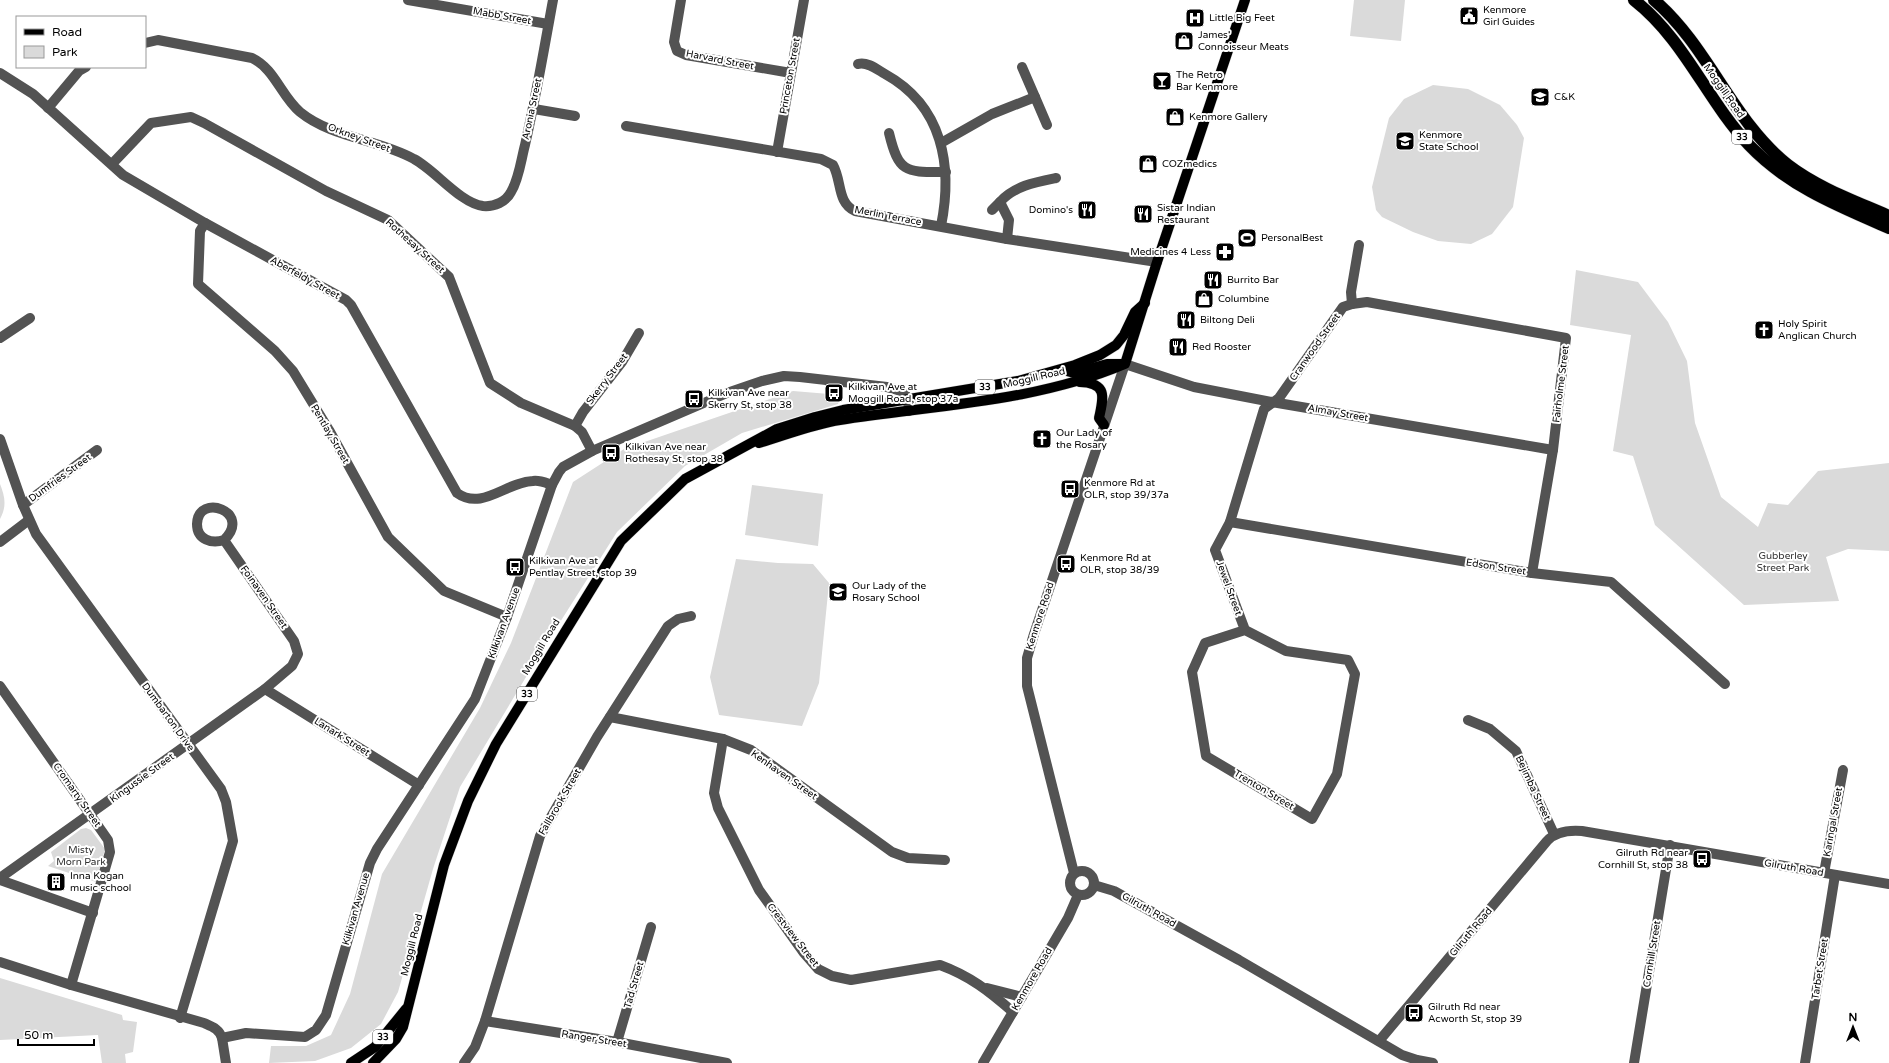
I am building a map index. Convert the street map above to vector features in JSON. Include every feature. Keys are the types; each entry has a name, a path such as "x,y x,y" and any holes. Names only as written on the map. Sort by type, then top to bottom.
{"highway":[{"name":"Moggill Road","path":"1634,0 1665,28 1738,132 1772,167 1810,193 1889,228"},
{"name":"Moggill Road","path":"1654,0 1669,14 1684,32 1748,122 1788,166 1816,183 1889,216"}],"main road":[{"name":"Moggill Road","path":"742,448 839,420 1006,397 1074,382 1125,364 1157,262 1245,0"},
{"name":"Moggill Road","path":"373,1063 396,1039 403,1027 444,865 468,801 496,744 621,542 685,479 777,428 815,417 1018,381 1061,370 1100,355 1116,345 1124,335 1135,312 1145,303"},
{"path":"1061,370 1074,373 1106,364 1125,364"},
{"path":"1074,382 1092,382 1102,392 1104,397 1100,418 1104,425"},
{"name":"Moggill Road","path":"351,1063 374,1047 410,1004"}],"street":[{"name":"Mabb Street","path":"408,0 548,24"},
{"name":"Aronia Street","path":"492,206 506,198 515,184 534,109 553,0"},
{"name":"Harvard Street","path":"681,0 674,42 677,51 686,55 791,73"},
{"name":"Princeton Street","path":"777,152 804,0"},
{"name":"Orkney Street","path":"146,43 158,40 252,58 259,61 270,73 291,103 308,117 336,132 377,144 414,158 463,197 478,205 492,206"},
{"path":"858,64 866,64 904,87 926,111 941,144 946,172 941,226"},
{"path":"1022,67 1047,125"},
{"path":"48,108 79,71 84,68"},
{"name":"Aberfeldy Street","path":"0,73 33,94 123,175 205,223 346,300 351,305 457,493 465,498 478,500 520,483 533,481 552,485"},
{"path":"941,144 992,114 1035,97"},
{"path":"534,109 575,116"},
{"name":"Rothesay Street","path":"112,164 151,123 191,117 326,191 388,220 449,277 490,383 521,403 575,426 582,432 592,451"},
{"name":"Merlin Terrace","path":"626,126 821,160 833,165 838,178 842,199 848,208 855,211 1007,239 1157,262"},
{"path":"889,133 897,160 902,166 919,172 946,172"},
{"path":"992,210 1006,195 1022,186 1056,178"},
{"path":"1000,202 1009,220 1007,239"},
{"name":"Pentlay Street","path":"205,223 200,231 198,284 275,350 293,371 388,537 444,591 507,617"},
{"path":"1352,304 1351,292 1360,245"},
{"name":"Fairholme Street","path":"1352,304 1366,302 1566,338 1553,450 1532,573"},
{"name":"Cranwood Street","path":"1272,402 1279,398 1343,307 1352,304"},
{"path":"0,338 30,318"},
{"name":"Skerry Street","path":"575,426 582,412 622,362 640,333"},
{"name":"Almay Street","path":"1125,364 1194,387 1272,402 1553,450"},
{"name":"Kenmore Road","path":"1074,873 1027,686 1027,658 1125,364"},
{"name":"Kilkivan Avenue","path":"222,1038 246,1033 305,1037 316,1030 326,1015 370,863 377,849 475,699 507,617 552,485 558,472 592,451 727,393 762,381 784,376 887,386 901,390 906,395 908,400"},
{"path":"908,400 909,411"},
{"name":"Jewel Street","path":"1245,630 1215,550 1230,522 1264,409 1272,402"},
{"name":"Dumbarton Drive","path":"0,439 22,505 29,520 45,545 221,789 226,802 233,841 180,1018"},
{"name":"Dumfries Street","path":"22,505 97,450"},
{"path":"0,542 29,520"},
{"name":"Edson Street","path":"1230,522 1532,573 1611,582 1725,684"},
{"name":"Foinaven Street","path":"224,540 294,641 298,651 298,657"},
{"name":"Fallbrook Street","path":"464,1063 475,1047 485,1021 540,836 610,717 668,626 678,619 691,616"},
{"name":"Trenton Street","path":"1245,630 1286,651 1348,660 1355,674 1337,774 1312,819 1206,756 1192,672 1205,644 1245,630"},
{"name":"Kingussie Street","path":"0,879 265,688 292,666 298,657"},
{"name":"Cromarty Street","path":"0,686 108,840 110,852 71,985"},
{"name":"Lanark Street","path":"265,688 419,785"},
{"name":"Kenhaven Street","path":"610,717 723,739 751,750 892,852 908,858 945,860"},
{"name":"Bejimba Street","path":"1468,720 1490,728 1516,751 1554,834"},
{"name":"Crestview Street","path":"723,739 714,793 718,808 759,890 804,953 818,968 832,976 851,980 940,965 952,969 985,987 1013,1012"},
{"name":"Karingal Street","path":"1824,873 1843,770"},
{"name":"Gilruth Road","path":"1094,885 1114,891 1379,1042 1554,834 1568,831 1582,831 1889,884"},
{"name":"Cornhill Street","path":"1634,1063 1670,845"},
{"path":"1081,870 1089,872 1094,878 1094,885 1087,894 1078,895 1070,887 1070,879 1074,873 1081,870"},
{"name":"Tarbet Street","path":"1806,1063 1835,875"},
{"path":"0,879 93,913"},
{"name":"Kenmore Road","path":"983,1063 1068,918 1078,895"},
{"name":"Tad Street","path":"617,1042 651,927"},
{"path":"0,962 71,985 214,1027 220,1032 222,1038 226,1063"},
{"name":"Crestview Street","path":"985,987 1022,997"},
{"name":"Ranger Street","path":"485,1021 617,1042 727,1063"},
{"path":"1379,1042 1402,1055 1433,1063"}],"green space":[{"path":"1354,0 1405,0 1401,41 1350,36"},
{"path":"1433,85 1468,89 1500,105 1517,125 1524,138 1513,207 1492,234 1471,244 1438,241 1413,232 1382,217 1376,210 1372,187 1389,118 1404,99"},
{"name":"Gubberley Street Park","path":"1576,270 1638,282 1668,322 1687,361 1695,423 1721,497 1758,527 1768,503 1788,505 1818,471 1889,463 1889,551 1848,549 1826,557 1839,601 1744,605 1655,525 1633,456 1613,451 1631,335 1570,325"},
{"path":"793,391 841,395 838,404 742,433 685,466 617,532 538,657 460,787 433,869 398,992 381,1024 351,1048 315,1061 269,1063 271,1046 306,1046 331,1035 350,994 382,874 480,708 511,643 573,482 624,449"},
{"path":"0,484 3,493 4,510 0,519"},
{"path":"752,485 823,494 818,546 745,535"},
{"path":"736,559 778,563 813,564 829,583 819,683 802,726 719,715 710,677"},
{"name":"Misty Morn Park","path":"86,828 91,830 105,849 96,882 48,866 54,861 51,852 81,829"},
{"path":"0,978 122,1015 123,1020 137,1022 133,1052 125,1054 126,1063 102,1063 98,1035 0,1040"}],"place":[{"name":"Kenmore Girl Guides","path":"1469,16"},
{"name":"Little Big Feet","path":"1195,18"},
{"name":"James' Connoisseur Meats","path":"1184,41"},
{"name":"The Retro Bar Kenmore","path":"1162,81"},
{"name":"C&K","path":"1540,97"},
{"name":"Kenmore Gallery","path":"1175,117"},
{"name":"Kenmore State School","path":"1405,141"},
{"name":"COZmedics","path":"1148,164"},
{"name":"Domino's","path":"1087,210"},
{"name":"Sistar Indian Restaurant","path":"1143,214"},
{"name":"PersonalBest","path":"1247,238"},
{"name":"Medicines 4 Less","path":"1225,252"},
{"name":"Burrito Bar","path":"1213,280"},
{"name":"Columbine","path":"1204,299"},
{"name":"Biltong Deli","path":"1186,320"},
{"name":"Holy Spirit Anglican Church","path":"1764,330"},
{"name":"Red Rooster","path":"1178,347"},
{"name":"Kilkivan Ave at Moggill Road, stop 37a","path":"834,393"},
{"name":"Kilkivan Ave near Skerry St, stop 38","path":"694,399"},
{"name":"Our Lady of the Rosary","path":"1042,439"},
{"name":"Kilkivan Ave near Rothesay St, stop 38","path":"611,453"},
{"name":"Kenmore Rd at OLR, stop 39/37a","path":"1070,489"},
{"name":"Kenmore Rd at OLR, stop 38/39","path":"1066,564"},
{"name":"Kilkivan Ave at Pentlay Street, stop 39","path":"515,567"},
{"name":"Our Lady of the Rosary School","path":"838,592"},
{"name":"Gilruth Rd near Cornhill St, stop 38","path":"1702,859"},
{"name":"Inna Kogan music school","path":"56,882"},
{"name":"Gilruth Rd near Acworth St, stop 39","path":"1414,1013"}]}
